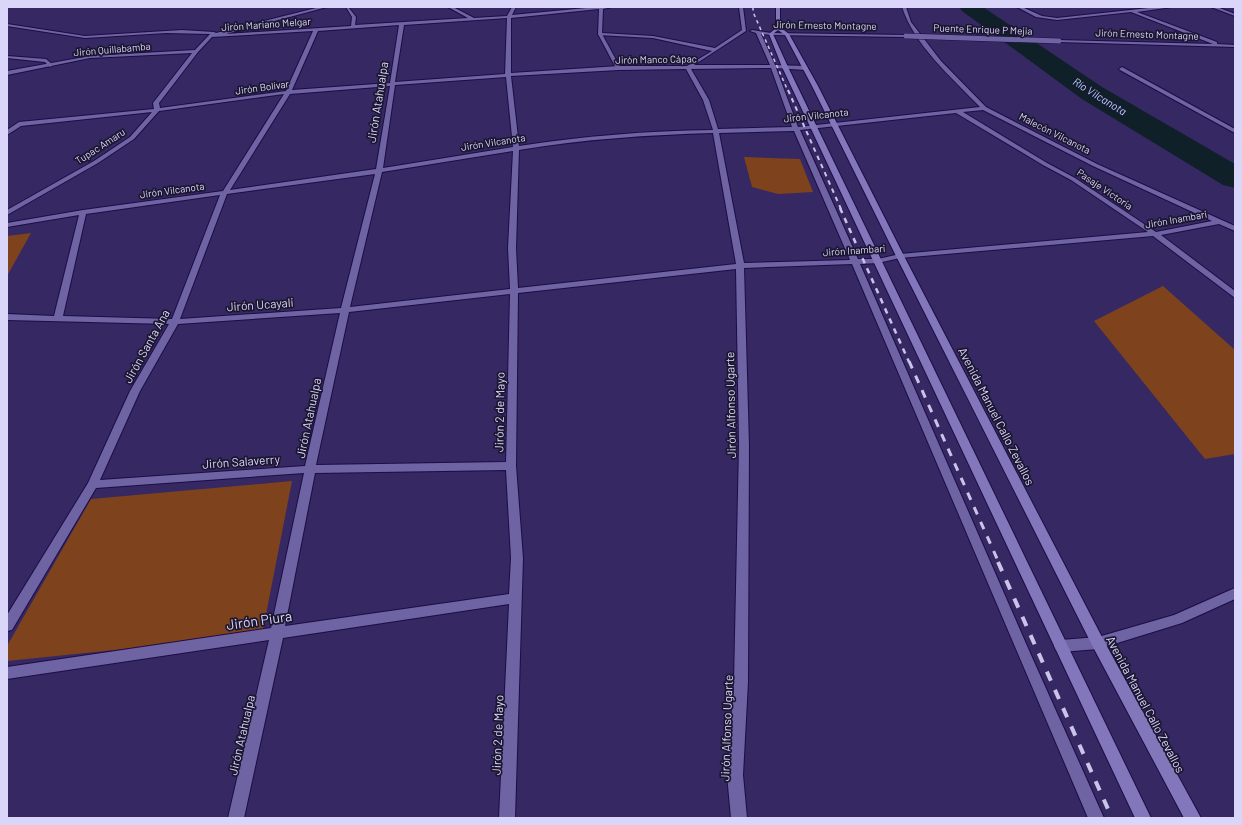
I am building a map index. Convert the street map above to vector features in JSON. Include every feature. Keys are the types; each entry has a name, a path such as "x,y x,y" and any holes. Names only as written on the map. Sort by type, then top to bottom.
{"street":[{"path":"212,36 325,7"},
{"path":"348,7 347,8 354,17 354,27"},
{"path":"450,7 473,19"},
{"name":"Jirón 2 de Mayo","path":"507,818 517,558 511,466 514,291 512,248 516,149 508,75 509,17 514,7"},
{"path":"601,7 600,34 619,68"},
{"name":"Jirón Mariano Melgar","path":"7,25 65,36 86,37 188,31 214,33 212,36 509,17 610,7"},
{"path":"688,67 716,50 744,30 741,7"},
{"path":"778,7 774,31 785,67 1143,818"},
{"name":"Malecón Vilcanota","path":"904,7 909,22 939,62 984,108 1095,164 1235,229"},
{"path":"1020,7 1033,15 1042,18 1057,19 1170,7"},
{"path":"1213,7 1235,15"},
{"path":"1131,11 1235,52"},
{"name":"Jirón Atahualpa","path":"236,818 277,633 310,469 345,310 379,171 402,23"},
{"name":"Jirón Santa Ana","path":"7,626 92,484 136,391 175,322 224,194 288,92 316,30"},
{"name":"Jirón Ernesto Montagne","path":"744,30 774,31"},
{"path":"756,31 773,66 796,129 1096,818"},
{"name":"Avenida Manuel Callo Zevallos","path":"774,31 787,34 834,123 900,256 1098,643 1193,818"},
{"path":"600,34 653,37 716,50"},
{"name":"Jirón Ernesto Montagne","path":"787,34 906,36"},
{"name":"Tupac Amaru","path":"7,213 96,162 132,138 157,110 156,103 196,52 212,36"},
{"name":"Puente Enrique P Mejia","path":"906,36 1059,41"},
{"name":"Jirón Ernesto Montagne","path":"1059,41 1235,46"},
{"name":"Jirón Quillabamba","path":"7,73 90,57 196,52"},
{"path":"7,57 46,61 50,65"},
{"name":"Jirón Manco Cápac","path":"508,75 619,68 773,66 805,68"},
{"name":"Jirón Alfonso Ugarte","path":"688,67 706,100 716,131 740,266 744,445 741,682 735,775 739,818"},
{"path":"1122,69 1235,131"},
{"name":"Jirón Bolívar","path":"7,133 19,124 157,110 288,92 508,75"},
{"name":"Jirón Vilcanota","path":"7,225 83,212 224,194 379,171 563,141 655,133 796,129 834,123 984,108"},
{"name":"Pasaje Victoria","path":"957,111 1045,164 1073,179 1155,234 1235,295"},
{"path":"58,319 83,212"},
{"name":"Jirón Inambari","path":"514,291 740,266 878,261 900,256 1155,234 1219,222"},
{"name":"Jirón Ucayali","path":"7,317 175,322 345,310 514,291"},
{"name":"Jirón Salaverry","path":"92,484 310,469 511,466"},
{"path":"1060,646 1098,643 1177,619 1235,593"},
{"name":"Jirón Piura","path":"7,673 515,598"}],"shaded area":[{"path":"744,157 800,159 813,192 778,194 752,187"},
{"path":"31,233 7,276 7,236"},
{"path":"1163,286 1235,350 1235,454 1205,459 1094,321"},
{"path":"292,481 262,635 7,661 7,646 91,499"}],"waterway":[{"name":"Río Vilcanota","path":"969,7 1092,93 1235,178"}],"railway":[{"path":"753,7 753,12 788,91"},
{"path":"788,90 841,209"},
{"path":"840,208 909,362"},
{"path":"909,361 999,563"},
{"path":"998,562 1112,818"}]}
